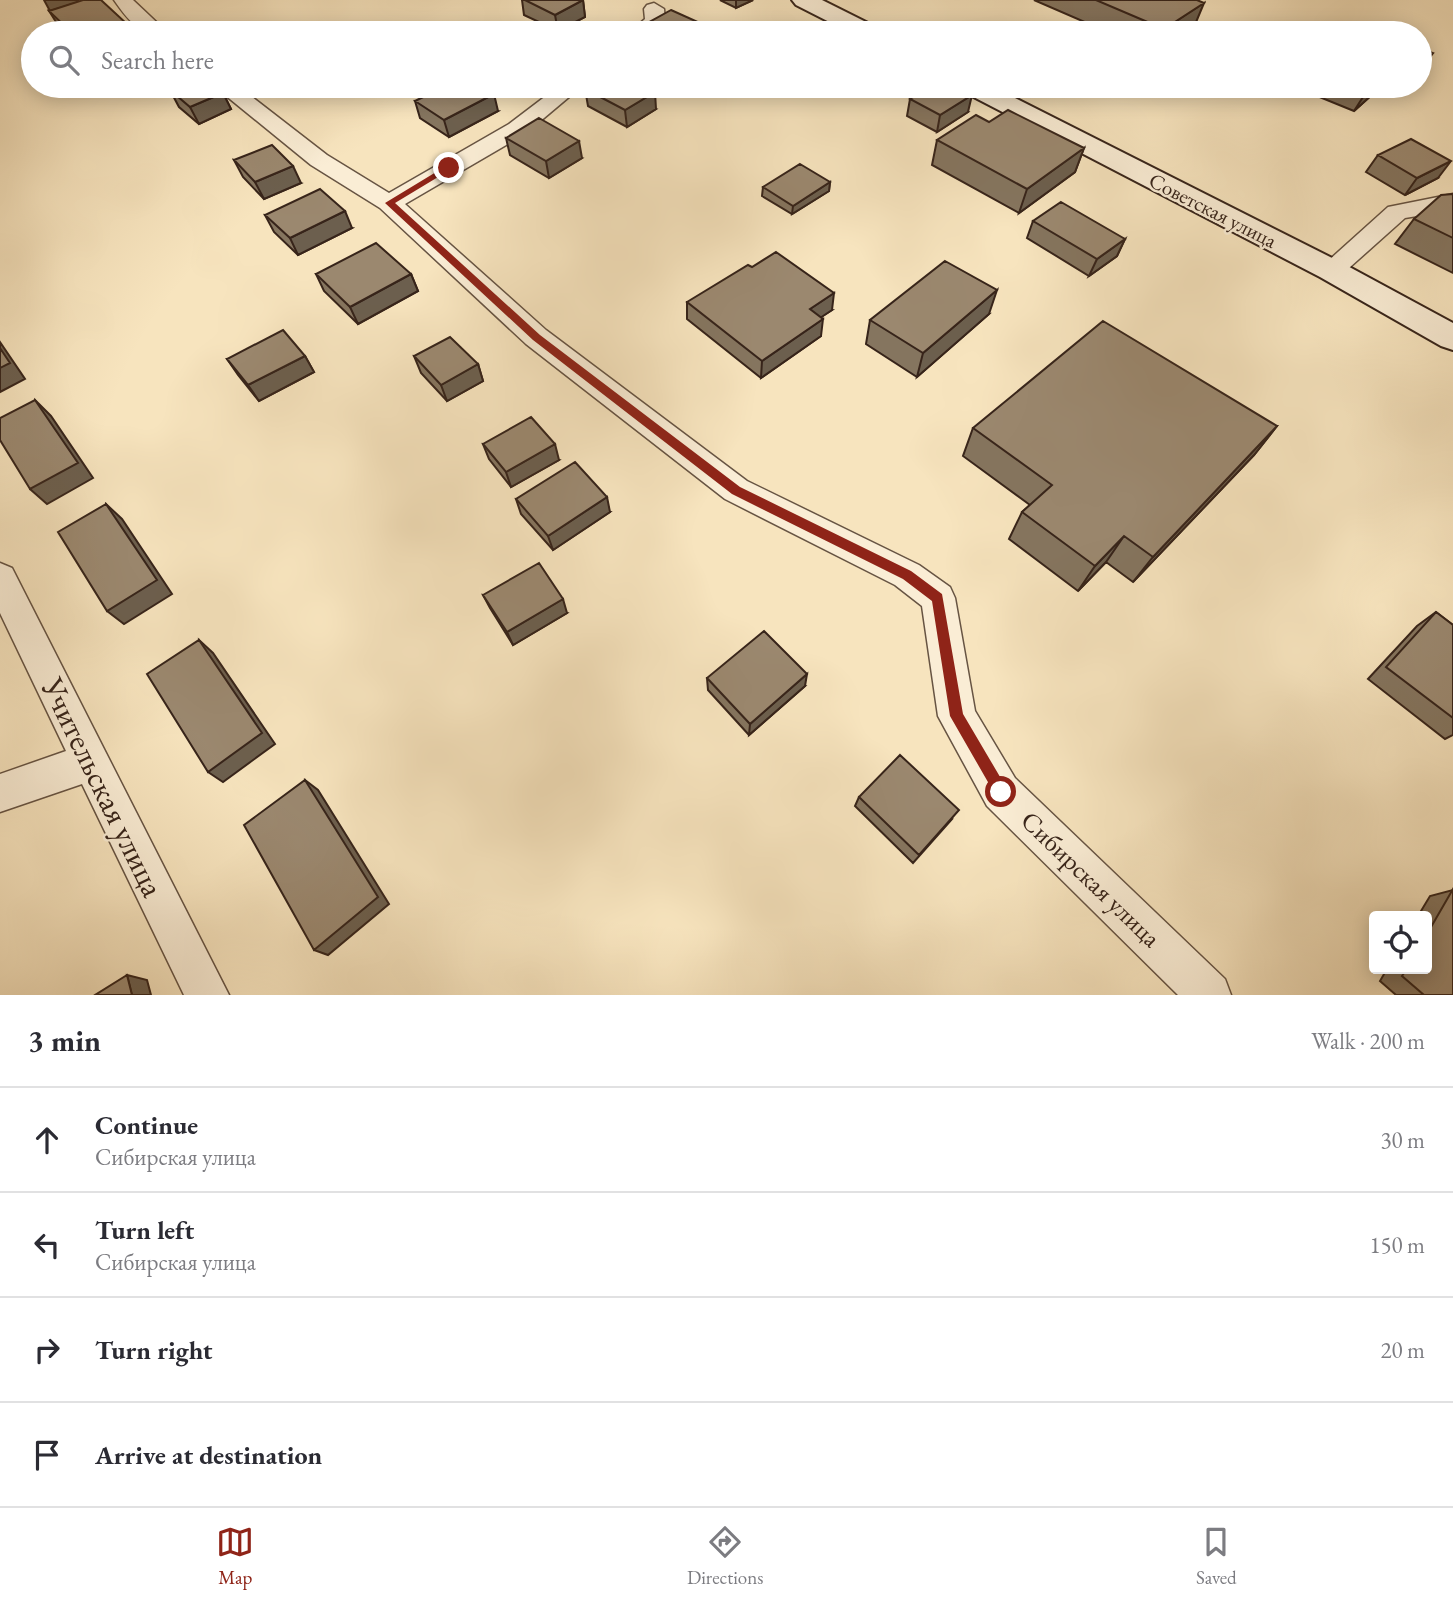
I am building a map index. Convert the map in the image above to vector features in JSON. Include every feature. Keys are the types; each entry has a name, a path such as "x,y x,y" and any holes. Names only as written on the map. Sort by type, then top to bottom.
{"main road":[{"path":"804,0 845,21"},
{"name":"Советская улица","path":"994,98 1331,270 1453,338"}],"street":[{"path":"123,0 143,21"},
{"path":"654,9 655,21"},
{"name":"Сибирская улица","path":"240,98 319,160 389,203 536,337 736,490 907,575 938,598 957,716 1001,792 1209,995"},
{"path":"389,203 517,129 557,98"},
{"path":"1331,270 1397,212 1453,202"},
{"name":"Учительская улица","path":"0,578 207,995"},
{"path":"0,793 90,762"}],"building":[{"path":"83,0 101,0 124,21 59,21 49,11"},
{"path":"525,0 583,0 555,15"},
{"path":"1096,0 1197,0 1204,3 1176,21 1145,21"},
{"path":"671,10 696,21 651,21"},
{"path":"179,98 211,98 190,107"},
{"path":"421,98 486,98 444,120 415,101"},
{"path":"602,98 645,98 625,110"},
{"path":"912,98 967,98 940,115"},
{"path":"1008,110 1084,148 1027,189 937,140 976,115 989,122"},
{"path":"539,118 579,141 546,161 506,138"},
{"path":"1411,139 1451,161 1417,178 1378,155"},
{"path":"272,145 293,166 255,182 234,160"},
{"path":"800,164 830,182 793,206 763,187"},
{"path":"320,189 345,211 290,238 265,215"},
{"path":"1453,194 1453,238 1414,219 1441,195"},
{"path":"1061,202 1125,239 1097,259 1033,221"},
{"path":"376,243 411,274 350,307 316,274"},
{"path":"776,252 834,293 810,309 823,319 762,361 687,302 748,265 752,267"},
{"path":"945,261 997,290 923,353 870,320"},
{"path":"1103,321 1277,426 1153,557 1124,536 1095,566 1022,512 1052,485 973,428"},
{"path":"283,330 305,356 248,385 227,359"},
{"path":"450,337 478,364 441,385 414,356"},
{"path":"0,348 10,363 0,368"},
{"path":"35,400 78,463 30,489 0,440 0,418"},
{"path":"531,417 555,444 506,472 483,444"},
{"path":"575,462 607,497 548,536 516,499"},
{"path":"106,504 157,580 107,611 58,532"},
{"path":"539,563 563,599 507,632 483,595"},
{"path":"1436,612 1453,625 1453,718 1386,667"},
{"path":"764,631 807,674 750,724 707,678"},
{"path":"199,640 262,733 208,772 147,674"},
{"path":"900,755 959,810 919,855 859,797"},
{"path":"305,780 378,897 314,950 244,825"},
{"path":"1453,889 1453,995 1424,995 1402,976 1432,974 1432,925"},
{"path":"127,975 132,995 95,995"}],"route":[{"path":"449,168 389,203 536,337 736,490 907,575 938,598 957,716 1001,792"}]}
